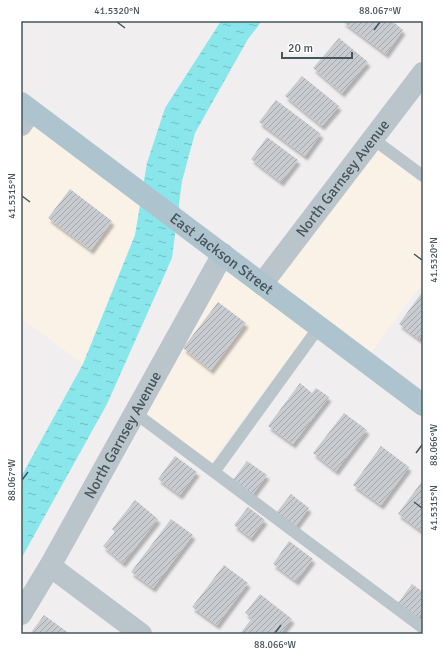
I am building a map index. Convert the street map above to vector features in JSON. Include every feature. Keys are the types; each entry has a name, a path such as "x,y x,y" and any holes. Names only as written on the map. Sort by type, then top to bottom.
{"main road":[{"name":"East Jackson Street","path":"24,113 120,177 423,405"}],"street":[{"name":"North Garnsey Avenue","path":"262,284 423,73"},
{"name":"North Garnsey Avenue","path":"21,614 50,566 223,254"},
{"path":"50,566 141,634"}],"lane":[{"path":"373,139 423,176"},
{"path":"214,472 319,327"},
{"path":"135,413 423,628"}],"shaded area":[{"path":"35,109 143,187 135,235 83,364 21,318 21,128"},
{"path":"373,143 423,181 423,283 366,359 267,283"},
{"path":"224,259 312,326 209,465 137,412"}],"water":[{"path":"221,21 262,21 248,39 195,133 182,181 172,258 107,404 21,559 21,477 83,364 135,235 147,163 165,108"}],"building":[{"path":"342,21 392,21 403,30 386,54"},
{"path":"339,38 368,62 342,93 313,68"},
{"path":"302,76 339,106 322,126 285,96"},
{"path":"276,100 321,134 305,156 259,122"},
{"path":"267,137 298,160 281,182 251,159"},
{"path":"70,189 112,221 91,250 48,218"},
{"path":"423,291 423,333 419,339 399,324"},
{"path":"218,302 246,323 211,370 183,348"},
{"path":"300,383 312,393 316,388 329,397 293,444 268,426"},
{"path":"344,413 367,430 336,471 313,453"},
{"path":"381,446 409,467 381,505 353,485"},
{"path":"175,456 197,472 180,495 158,479"},
{"path":"247,461 267,475 253,494 233,480"},
{"path":"423,480 423,532 398,514"},
{"path":"291,494 309,508 295,527 276,513"},
{"path":"135,500 158,519 123,563 103,546 115,532 112,529"},
{"path":"248,507 265,520 251,538 234,525"},
{"path":"171,519 193,535 153,588 131,572"},
{"path":"289,541 313,559 296,581 273,564"},
{"path":"224,565 248,583 217,625 192,607"},
{"path":"412,584 423,592 423,610 418,618 398,603"},
{"path":"260,594 292,619 280,634 240,634 252,618 245,613"},
{"path":"44,615 70,634 30,634"}]}
